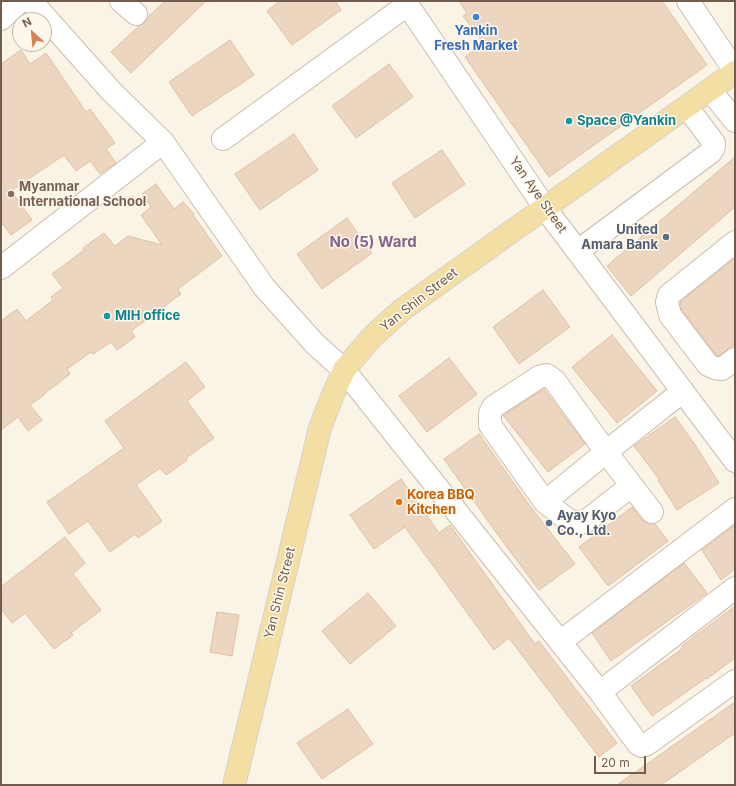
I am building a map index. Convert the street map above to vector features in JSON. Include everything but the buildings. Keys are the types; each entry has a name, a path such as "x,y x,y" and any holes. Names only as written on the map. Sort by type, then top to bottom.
{"main road":[{"name":"Yan Shin Street","path":"234,785 320,428 344,370 373,336 403,309 735,72"}],"street":[{"path":"1,19 20,1"},
{"path":"31,1 111,91 163,142 264,287 315,344 344,370 600,692 638,744 642,746 647,744 735,681"},
{"path":"688,1 735,72"},
{"path":"223,139 406,3"},
{"name":"Yan Aye Street","path":"406,3 545,208 735,461"},
{"path":"710,90 735,121"},
{"path":"578,251 711,152 714,147 714,143 687,107"},
{"path":"1,268 163,142"},
{"path":"735,242 669,295 667,302 670,315 708,365 722,369 735,359"},
{"path":"632,486 585,522 577,523 568,520 545,502 490,424 490,413 493,407 539,377 547,375 555,381 606,452 652,512"},
{"path":"545,502 683,391"},
{"path":"560,642 735,509"},
{"path":"600,692 735,588"}],"place":[{"name":"Yankin Fresh Market","path":"476,17"},
{"name":"Space @Yankin","path":"569,121"},
{"name":"Myanmar International School","path":"11,194"},
{"name":"United Amara Bank","path":"666,237"},
{"name":"MIH office","path":"107,316"},
{"name":"Korea BBQ Kitchen","path":"399,502"},
{"name":"Ayay Kyo Co., Ltd.","path":"549,523"}],"district":[{"name":"No (5) Ward","path":"373,242"}]}
